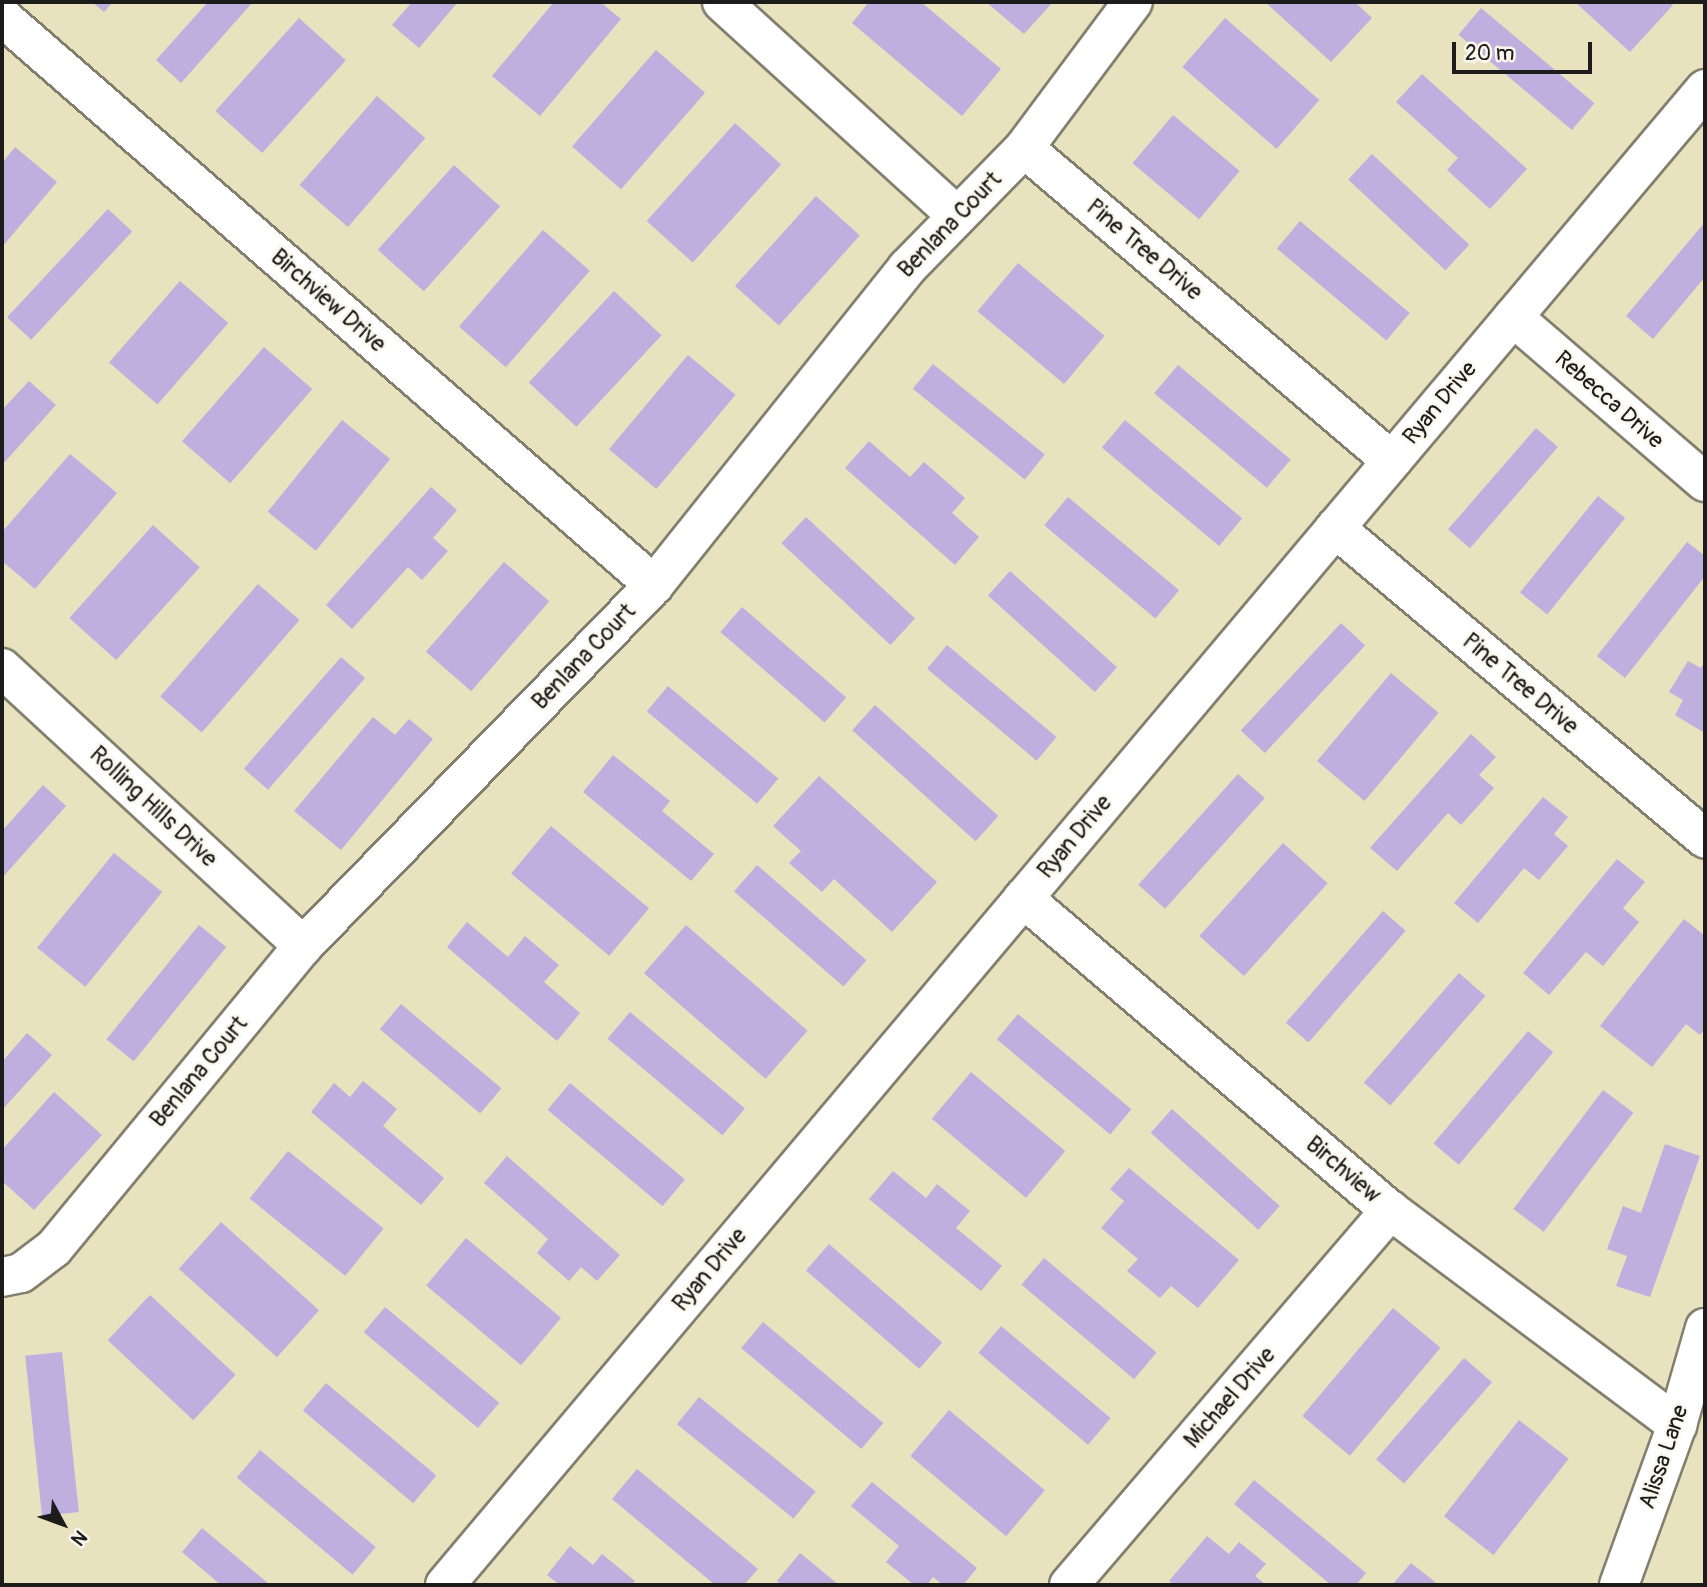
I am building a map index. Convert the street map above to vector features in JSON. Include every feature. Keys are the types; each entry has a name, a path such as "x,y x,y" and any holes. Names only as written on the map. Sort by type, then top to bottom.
{"street":[{"path":"722,2 957,216"},
{"name":"Benlana Court","path":"2,1277 21,1273 54,1248 303,946 654,585 907,268 1024,148 1133,2"},
{"name":"Birchview Drive","path":"2,17 654,585"},
{"name":"Ryan Drive","path":"445,1585 1705,89"},
{"name":"Pine Tree Drive","path":"1024,148 1392,461"},
{"name":"Rebecca Drive","path":"1513,317 1705,482"},
{"name":"Pine Tree Drive","path":"1335,528 1705,839"},
{"name":"Rolling Hills Drive","path":"2,668 303,946"},
{"name":"Birchview","path":"1023,898 1390,1210 1676,1425"},
{"name":"Michael Drive","path":"1069,1585 1390,1210"},
{"name":"Alissa Lane","path":"1619,1585 1676,1425 1705,1328"}],"building":[{"path":"92,2 113,2 104,12"},
{"path":"208,2 253,2 181,83 156,60"},
{"path":"412,2 458,2 419,48 392,25"},
{"path":"554,2 600,2 621,19 540,116 492,76"},
{"path":"869,2 921,2 1001,69 962,116 852,23"},
{"path":"986,2 1053,2 1024,34"},
{"path":"1265,2 1355,2 1372,18 1331,62"},
{"path":"1575,2 1670,2 1673,5 1630,52"},
{"path":"1481,8 1594,103 1572,130 1459,35"},
{"path":"299,18 346,60 262,153 215,111"},
{"path":"1225,18 1319,100 1277,149 1182,67"},
{"path":"656,50 705,93 621,189 572,147"},
{"path":"1422,74 1527,169 1490,209 1447,170 1458,158 1396,102"},
{"path":"377,96 425,138 348,227 300,185"},
{"path":"1173,115 1240,171 1199,219 1133,163"},
{"path":"735,123 781,164 693,263 647,221"},
{"path":"15,147 57,182 2,247 2,163"},
{"path":"1372,154 1469,245 1445,270 1348,180"},
{"path":"454,165 500,206 424,291 378,250"},
{"path":"816,196 860,235 779,325 735,286"},
{"path":"108,209 132,232 31,340 7,317"},
{"path":"1300,221 1410,313 1386,340 1277,249"},
{"path":"1705,222 1705,277 1653,339 1626,316"},
{"path":"543,230 590,271 506,367 459,327"},
{"path":"1018,263 1105,336 1064,384 978,311"},
{"path":"180,281 228,323 157,404 109,363"},
{"path":"614,291 662,335 576,427 529,382"},
{"path":"264,347 312,389 230,483 182,441"},
{"path":"688,355 735,395 656,489 609,449"},
{"path":"933,364 1045,455 1025,479 913,389"},
{"path":"1178,365 1291,459 1267,488 1154,393"},
{"path":"29,381 56,405 2,465 2,410"},
{"path":"342,420 390,459 316,551 268,512"},
{"path":"1125,420 1242,518 1219,546 1102,448"},
{"path":"1536,428 1558,447 1470,548 1448,529"},
{"path":"869,441 910,477 924,462 965,498 952,513 979,537 955,565 845,468"},
{"path":"70,454 117,493 35,589 2,561 2,532"},
{"path":"431,487 457,510 433,538 448,551 422,580 408,567 352,629 326,605"},
{"path":"1598,496 1625,518 1547,614 1520,592"},
{"path":"1068,497 1179,590 1155,619 1044,525"},
{"path":"806,517 915,619 890,645 781,543"},
{"path":"153,525 200,567 116,660 69,618"},
{"path":"1687,542 1705,556 1705,576 1625,678 1597,656"},
{"path":"504,562 549,601 471,691 426,652"},
{"path":"1010,571 1117,667 1095,692 988,596"},
{"path":"258,584 300,620 202,733 160,696"},
{"path":"742,607 846,698 824,722 720,632"},
{"path":"1341,623 1365,646 1265,753 1241,731"},
{"path":"947,645 1057,737 1037,761 927,669"},
{"path":"341,657 365,678 268,790 244,769"},
{"path":"1688,661 1701,668 1705,661 1703,732 1675,715 1683,700 1669,692"},
{"path":"1391,673 1438,713 1365,801 1317,761"},
{"path":"668,686 778,779 757,804 647,711"},
{"path":"875,705 998,816 976,841 852,730"},
{"path":"373,717 395,735 409,719 433,739 341,850 294,811"},
{"path":"1471,734 1496,757 1479,775 1494,788 1461,825 1448,813 1397,871 1370,848"},
{"path":"613,755 670,801 662,811 714,854 691,881 583,792"},
{"path":"1238,774 1265,798 1165,909 1138,885"},
{"path":"819,776 937,882 892,932 834,879 822,892 789,863 801,851 773,826"},
{"path":"43,785 66,806 2,878 2,831"},
{"path":"1543,797 1568,817 1554,834 1568,846 1539,880 1524,868 1478,923 1454,903"},
{"path":"551,826 649,908 609,956 511,873"},
{"path":"1283,843 1328,883 1244,976 1199,936"},
{"path":"114,853 162,892 85,987 37,948"},
{"path":"1617,859 1645,882 1623,908 1639,922 1603,966 1586,952 1549,995 1523,973"},
{"path":"757,865 866,960 843,987 734,891"},
{"path":"1383,911 1406,931 1309,1042 1286,1023"},
{"path":"1684,919 1705,936 1705,1028 1700,1035 1686,1024 1652,1067 1600,1026"},
{"path":"467,922 508,957 525,936 559,965 544,982 580,1013 557,1041 447,947"},
{"path":"199,925 226,947 134,1061 106,1039"},
{"path":"686,925 808,1031 766,1079 644,973"},
{"path":"1459,973 1485,996 1390,1105 1364,1082"},
{"path":"401,1004 501,1088 480,1113 380,1029"},
{"path":"630,1012 745,1108 722,1135 608,1039"},
{"path":"1018,1014 1131,1109 1110,1134 997,1039"},
{"path":"1528,1031 1553,1052 1459,1165 1434,1144"},
{"path":"27,1033 52,1055 2,1110 2,1062"},
{"path":"971,1072 1065,1151 1026,1198 932,1119"},
{"path":"363,1081 397,1109 383,1126 444,1178 421,1205 311,1112 334,1083 350,1097"},
{"path":"570,1083 685,1179 662,1206 548,1110"},
{"path":"1603,1090 1633,1113 1544,1232 1513,1209"},
{"path":"54,1092 102,1135 34,1210 2,1181 2,1150"},
{"path":"1172,1109 1280,1206 1258,1230 1151,1133"},
{"path":"1665,1144 1700,1156 1650,1297 1616,1286 1627,1256 1607,1249 1623,1206 1641,1213"},
{"path":"288,1151 384,1228 345,1276 250,1198"},
{"path":"507,1156 620,1255 597,1281 581,1267 569,1281 537,1253 548,1239 484,1183"},
{"path":"1129,1168 1239,1260 1198,1308 1171,1286 1160,1298 1127,1271 1138,1259 1101,1228 1124,1201 1110,1189"},
{"path":"893,1171 926,1198 937,1184 970,1211 956,1228 1002,1266 981,1291 869,1199"},
{"path":"221,1222 319,1310 277,1357 179,1269"},
{"path":"466,1238 561,1318 521,1365 426,1285"},
{"path":"829,1244 942,1342 919,1369 806,1270"},
{"path":"1044,1258 1157,1352 1134,1379 1022,1285"},
{"path":"150,1295 236,1375 193,1420 108,1340"},
{"path":"385,1307 499,1403 478,1428 364,1332"},
{"path":"1393,1308 1440,1348 1350,1456 1302,1416"},
{"path":"763,1322 883,1423 861,1449 741,1348"},
{"path":"1001,1326 1111,1418 1088,1445 979,1353"},
{"path":"62,1352 79,1512 42,1516 25,1356"},
{"path":"1464,1358 1492,1382 1404,1483 1376,1459"},
{"path":"326,1383 436,1476 413,1503 303,1411"},
{"path":"699,1397 816,1491 794,1519 677,1424"},
{"path":"949,1410 1045,1490 1006,1536 910,1456"},
{"path":"1519,1420 1569,1459 1494,1555 1444,1516"},
{"path":"260,1450 376,1547 353,1575 237,1478"},
{"path":"637,1469 758,1569 744,1585 715,1585 612,1499"},
{"path":"1254,1480 1366,1573 1356,1585 1331,1585 1234,1504"},
{"path":"872,1482 977,1568 963,1585 943,1585 933,1577 927,1585 914,1585 886,1562 899,1546 851,1506"},
{"path":"202,1528 270,1585 221,1585 182,1552"},
{"path":"1207,1536 1229,1554 1239,1542 1266,1564 1255,1576 1266,1585 1175,1585 1169,1581"},
{"path":"570,1546 593,1565 602,1554 635,1581 632,1585 560,1585 547,1575"},
{"path":"800,1553 839,1585 782,1585 777,1581"},
{"path":"1411,1563 1439,1585 1392,1585"}]}
